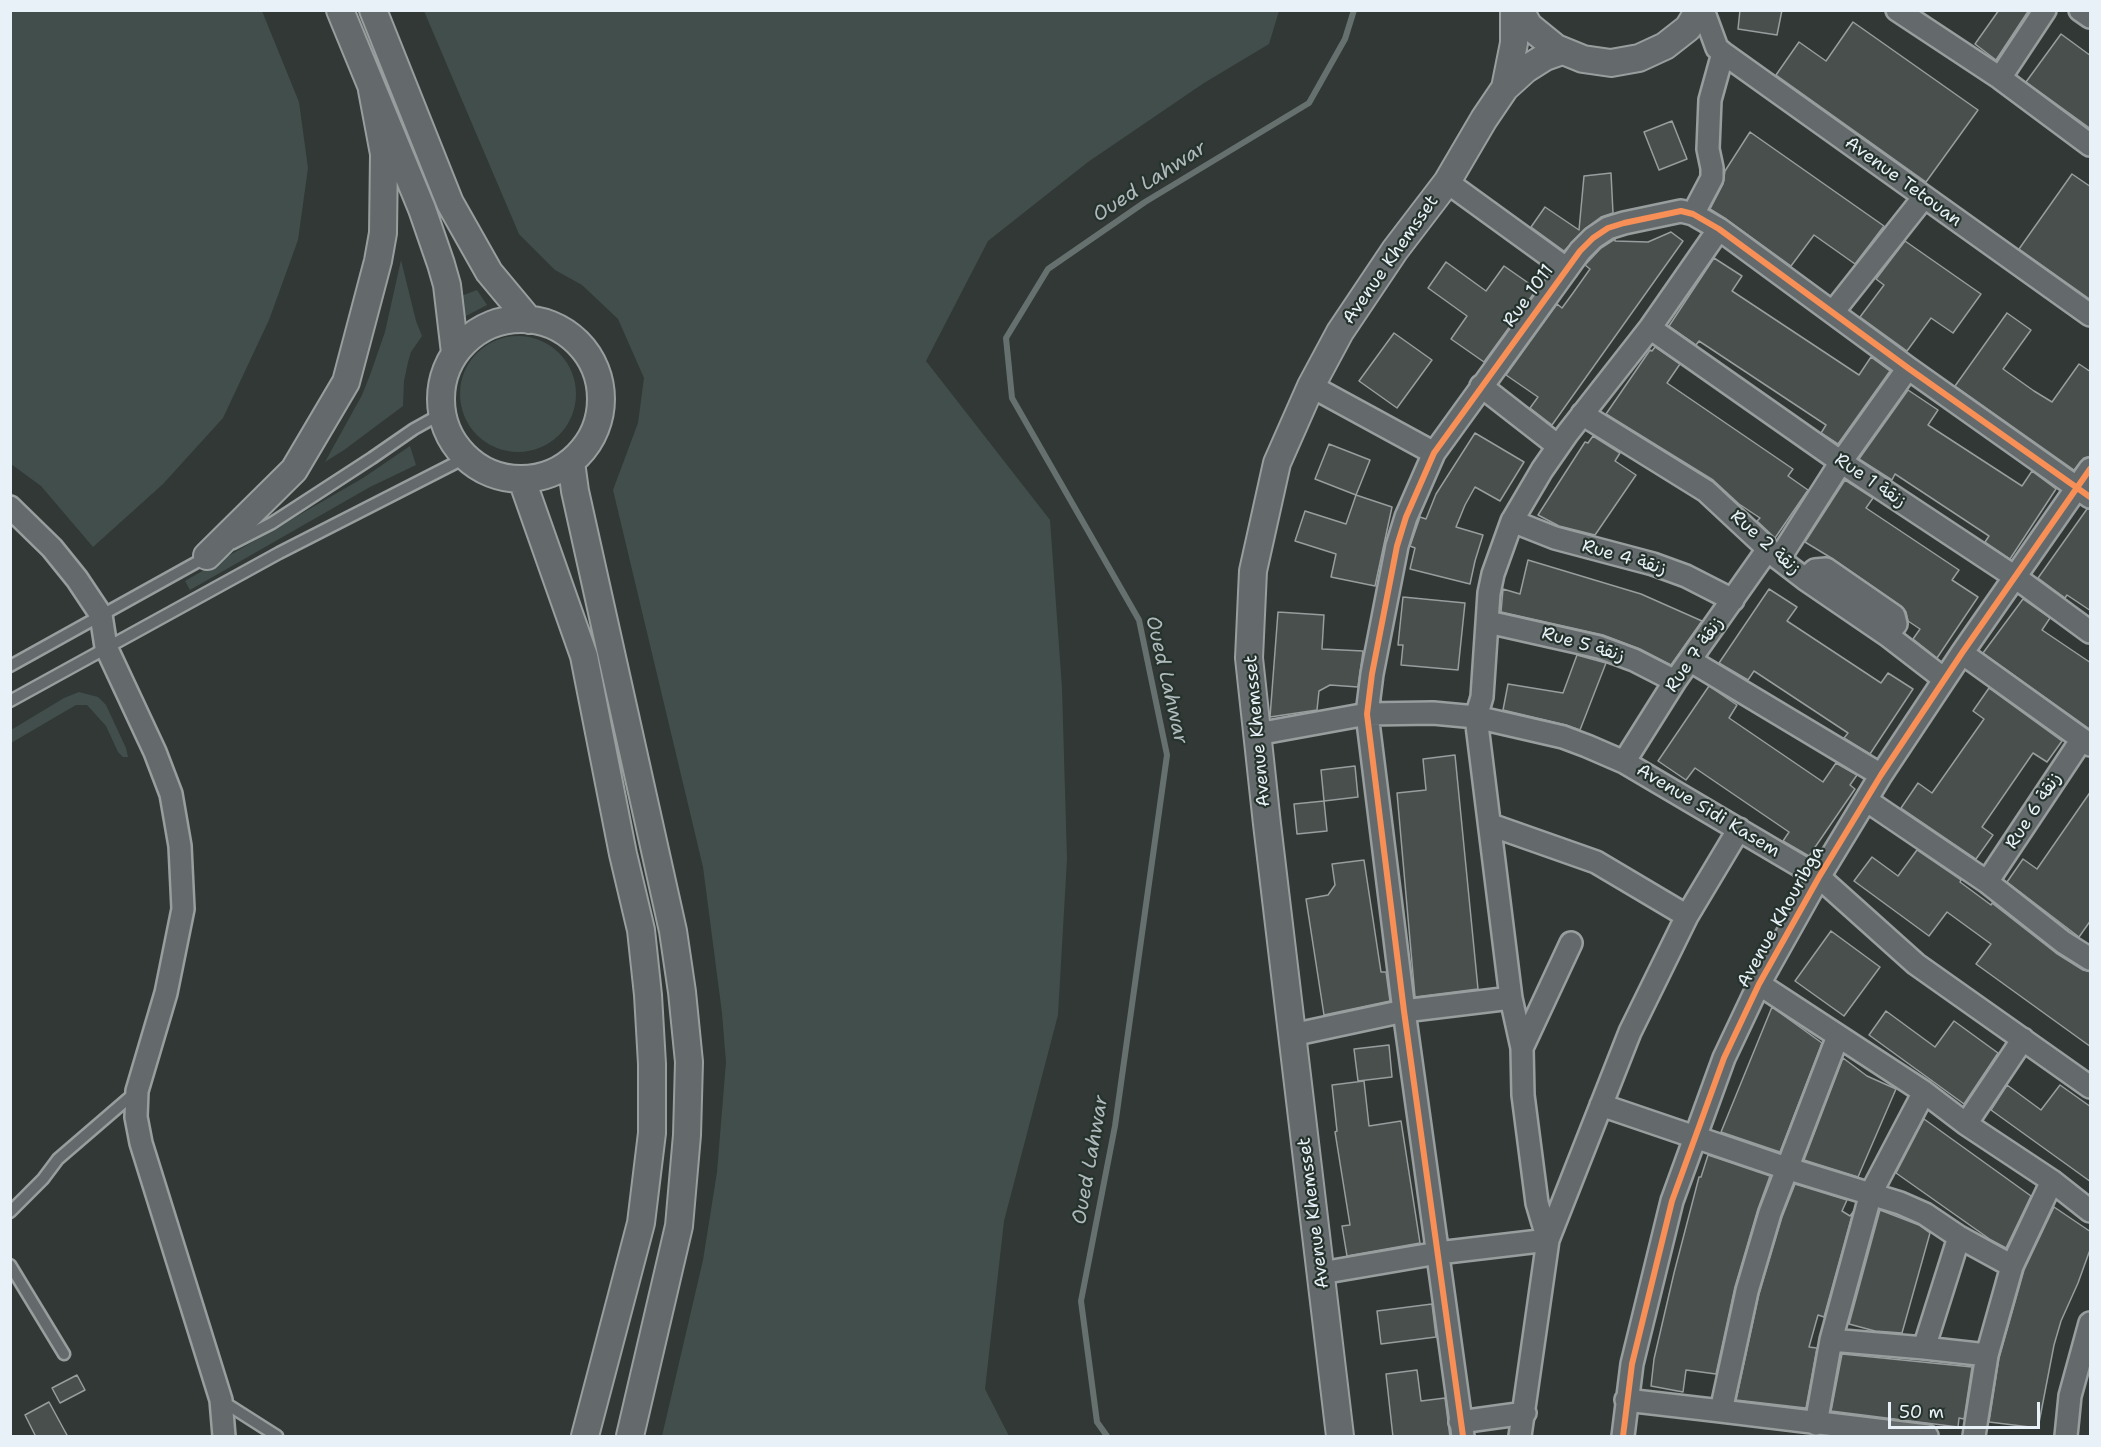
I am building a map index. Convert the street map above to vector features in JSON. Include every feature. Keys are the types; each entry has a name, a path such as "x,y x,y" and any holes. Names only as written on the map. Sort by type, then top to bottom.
{"street":[{"path":"340,10 422,209 441,264 447,285 454,353"},
{"path":"373,10 450,204 489,272 529,320"},
{"name":"Avenue Khemsset","path":"1505,88 1514,44 1514,10"},
{"path":"1520,10 1529,26 1556,48 1583,59 1611,63 1639,58 1665,46 1688,28 1701,10 1720,50 1710,100 1708,149 1712,178 1693,213 1719,229 1908,368 2084,492"},
{"path":"1897,10 2000,78 2091,145"},
{"path":"2000,78 2045,10"},
{"path":"2080,10 2091,17"},
{"name":"Avenue Tetouan","path":"1673,40 1720,50 2091,315"},
{"name":"Avenue Khemsset","path":"1340,1437 1249,658 1253,571 1277,463 1311,386 1346,323 1395,250 1447,182 1505,88 1526,69 1545,57 1562,51"},
{"path":"207,556 294,470 346,382 378,261 383,233 384,154 372,90"},
{"path":"1447,182 1567,268"},
{"path":"1833,312 1924,196"},
{"name":"Rue 1011","path":"1462,1429 1404,1011 1367,714 1372,674 1397,546 1406,517 1434,453 1567,268 1593,238 1608,228 1665,213 1681,210 1693,213"},
{"path":"1548,1240 1537,1203 1523,1095 1522,1048 1511,998 1476,717 1482,697 1489,593 1493,574 1512,521 1558,446 1650,328 1719,229"},
{"path":"517,318 529,320 543,321 567,332 585,350 598,373 602,399 597,424 585,447 571,462 550,474 522,480 508,479 485,471 465,458 454,445 441,414 440,392 445,372 454,353 469,337 484,327 500,321 517,318"},
{"name":"Rue 1 زنقة","path":"1650,328 1841,462 2015,578 2091,632"},
{"name":"Rue 7 زنقة","path":"1624,762 1675,681 1733,600 1774,554 1908,368"},
{"path":"1311,386 1434,453"},
{"path":"1481,387 1558,446"},
{"name":"Rue 2 زنقة","path":"1582,414 1706,491 1740,520 1774,554 1805,579 1887,635 1944,679"},
{"path":"571,462 575,490 673,931 689,1062 687,1135 679,1226 630,1437"},
{"name":"Avenue Khouribga","path":"1623,1437 1632,1364 1672,1201 1724,1058 1759,984 1881,775 1962,652 2015,578 2084,492 2091,469"},
{"path":"522,480 584,656 623,854 641,930 648,995 652,1064 652,1133 641,1223 585,1437"},
{"path":"10,507 52,548 77,579 101,615 106,647 155,752 171,794 180,846 183,909 166,993 137,1091 136,1117 141,1143 221,1400 224,1437"},
{"name":"Rue 4 زنقة","path":"1512,521 1555,538 1653,564 1686,576 1733,600"},
{"name":"Rue 5 زنقة","path":"1488,622 1599,647 1634,660 1675,681"},
{"path":"1962,652 2086,742"},
{"path":"1691,661 1881,775"},
{"name":"Avenue Sidi Kasem","path":"1257,734 1367,714 1433,713 1476,717 1563,737 1624,762 1819,878 1916,964 2091,1087"},
{"name":"Rue 6 زنقة","path":"1987,882 2086,742"},
{"path":"1866,800 1987,882 2063,942 2091,959"},
{"path":"1491,825 1596,862 1688,916"},
{"path":"1520,1437 1548,1240 1630,1032 1688,916 1738,829"},
{"path":"1522,1048 1571,943"},
{"path":"1759,984 1924,1092 2091,1211"},
{"path":"1292,1035 1404,1011 1511,998"},
{"path":"1720,1412 1747,1291 1770,1213 1838,1036"},
{"path":"1966,1124 2023,1039"},
{"path":"1816,1424 1831,1340 1871,1193 1924,1092"},
{"path":"1601,1105 1786,1168 1900,1203 1924,1214 1959,1238 2012,1266"},
{"path":"1974,1437 1987,1355 2012,1266 2052,1181"},
{"path":"1924,1348 1959,1238"},
{"path":"1321,1274 1438,1253 1548,1240"},
{"path":"2066,1437 2070,1396 2091,1323"},
{"path":"1831,1340 1987,1355"},
{"path":"1626,1400 1927,1437"},
{"path":"1462,1429 1525,1413"}],"lane":[{"path":"10,666 207,556 272,523 414,429 441,414"},
{"path":"10,701 279,553 465,458"},
{"path":"10,1212 43,1179 58,1159 137,1091"},
{"path":"10,1265 64,1354"},
{"path":"221,1400 277,1437"}],"shaded area":[{"path":"11,10 262,11 299,102 308,168 298,240 269,320 223,418 163,484 93,547 41,486 11,464"},
{"path":"424,11 1279,11 1269,44 1204,83 1088,162 988,241 926,361 1050,520 1062,688 1067,859 1058,1015 1004,1221 985,1389 1009,1436 662,1436 703,1260 717,1172 726,1062 703,867 613,490 638,423 644,378 618,319 582,285 555,270 519,234"},
{"path":"401,260 422,336 411,352 408,362 404,381 403,406 325,462 362,395 370,375 385,332"},
{"path":"477,290 487,305 464,317 461,296"},
{"path":"518,336 540,341 559,353 571,372 576,394 571,416 559,435 540,447 518,452 496,447 477,435 465,416 460,394 465,372 477,353 496,341"},
{"path":"410,446 416,465 370,487 190,590 185,581 363,478"},
{"path":"79,692 98,697 106,705 128,757 123,757 118,752 106,726 87,705 76,705 11,743 11,730 64,698"}],"building":[{"path":"1740,10 1782,10 1777,35 1738,29"},
{"path":"1999,10 2029,10 1996,60 1975,44"},
{"path":"1853,22 1978,110 1926,182 1776,75 1799,42 1826,61"},
{"path":"2061,34 2091,56 2091,129 2026,82"},
{"path":"1672,121 1687,159 1659,170 1644,132"},
{"path":"1750,132 1884,226 1855,264 1814,235 1791,266 1710,209 1723,184 1725,171"},
{"path":"1611,173 1613,213 1601,217 1586,228 1564,251 1531,227 1545,207 1579,230 1584,176"},
{"path":"2072,174 2091,187 2091,300 2019,249"},
{"path":"1671,232 1683,241 1552,425 1530,408 1538,397 1506,375 1557,304 1562,308 1590,269 1585,265 1601,248 1615,239 1615,241 1648,242"},
{"path":"1905,241 1981,294 1953,333 1931,318 1907,351 1860,317 1884,285 1876,279"},
{"path":"1714,258 1742,276 1732,291 1859,375 1871,357 1890,371 1838,444 1821,433 1826,425 1699,341 1696,345 1669,326"},
{"path":"1446,262 1486,291 1504,266 1537,289 1484,362 1451,339 1467,316 1428,288"},
{"path":"2007,313 2031,330 2003,369 2034,391 2052,402 2079,364 2091,372 2091,456 2084,458 2074,470 1955,386"},
{"path":"1394,333 1432,360 1397,408 1359,381"},
{"path":"1655,347 1680,364 1667,383 1793,469 1788,476 1808,490 1775,538 1757,521 1760,518 1739,504 1713,480 1606,414 1650,350 1652,351"},
{"path":"1908,390 1938,410 1928,425 2022,486 2032,471 2056,489 2010,559 1985,542 1989,536 1895,474 1892,480 1859,459"},
{"path":"1475,433 1524,462 1500,501 1475,487 1465,505 1456,527 1483,535 1470,584 1410,569 1415,548 1410,546 1420,517 1426,519 1436,494"},
{"path":"1593,436 1620,453 1615,461 1636,475 1595,535 1559,526 1538,515 1585,442 1588,443"},
{"path":"1329,444 1370,460 1356,495 1315,479"},
{"path":"1845,480 1873,498 1866,508 1959,570 1952,580 1978,597 1937,658 1913,639 1920,629 1908,621 1906,612 1901,606 1805,542"},
{"path":"1356,495 1392,507 1375,586 1331,577 1336,554 1295,541 1305,511 1346,524"},
{"path":"2087,509 2091,509 2091,611 2067,595 2065,598 2038,578"},
{"path":"1528,560 1641,594 1702,621 1671,665 1640,649 1603,635 1501,612 1503,589 1520,594"},
{"path":"1769,589 1797,607 1787,621 1881,683 1888,673 1913,689 1870,754 1844,738 1848,733 1754,671 1748,680 1719,663"},
{"path":"1403,597 1465,603 1458,670 1401,665 1403,645 1398,645"},
{"path":"2023,599 2050,618 2042,630 2091,663 2091,730 1983,653"},
{"path":"1278,612 1324,615 1322,649 1363,651 1358,687 1330,685 1319,691 1317,710 1270,717"},
{"path":"1577,655 1606,663 1580,730 1503,710 1508,684 1563,693"},
{"path":"1709,686 1737,705 1729,718 1823,782 1836,763 1857,775 1850,785 1855,789 1809,856 1783,841 1789,832 1695,768 1686,780 1658,761"},
{"path":"1989,688 2062,741 2047,762 2033,753 1982,827 1993,835 1976,859 1901,808 1918,783 1932,793 1984,719 1973,711"},
{"path":"1455,755 1478,989 1415,997 1397,793 1426,790 1423,759"},
{"path":"1355,766 1358,797 1324,801 1321,770"},
{"path":"2091,791 2091,920 2079,937 2007,882 2023,859 2037,869"},
{"path":"1324,801 1327,831 1297,834 1294,804"},
{"path":"1917,850 1961,880 1960,882 1991,905 1992,903 2056,953 2083,970 2091,972 2091,1047 1976,964 1991,944 1947,912 1929,936 1854,881 1872,857 1898,876"},
{"path":"1364,860 1381,972 1386,972 1390,1001 1324,1015 1306,899 1328,895 1335,885 1332,864"},
{"path":"1831,931 1880,967 1844,1016 1795,981"},
{"path":"1772,1007 1822,1043 1780,1152 1721,1132"},
{"path":"1886,1011 1935,1047 1954,1021 1998,1053 1964,1104 1869,1035"},
{"path":"1389,1045 1392,1077 1358,1081 1354,1049"},
{"path":"1843,1058 1867,1076 1896,1089 1858,1177 1804,1160"},
{"path":"1364,1081 1369,1126 1401,1121 1420,1243 1347,1256 1342,1226 1350,1225 1335,1132 1337,1131 1332,1085"},
{"path":"2007,1085 2041,1110 2060,1085 2091,1107 2091,1182 1991,1110"},
{"path":"1924,1119 2031,1196 2006,1248 1991,1240 1896,1173"},
{"path":"1708,1155 1770,1176 1735,1287 1716,1374 1686,1370 1683,1392 1651,1386 1654,1359 1674,1273 1699,1177 1701,1177"},
{"path":"1795,1184 1847,1200 1842,1211 1850,1216 1853,1212 1824,1317 1818,1315 1809,1347 1817,1348 1806,1408 1736,1400 1759,1294 1782,1217"},
{"path":"2054,1207 2091,1232 2091,1247 2061,1321 2054,1345 2038,1428 1989,1422 1999,1358 2024,1270"},
{"path":"1880,1210 1919,1225 1930,1233 1902,1333 1875,1331 1849,1324"},
{"path":"1432,1304 1436,1337 1381,1344 1377,1311"},
{"path":"1842,1354 1972,1367 1964,1419 1959,1418 1958,1427 1831,1411"},
{"path":"1417,1370 1421,1401 1445,1398 1450,1437 1393,1437 1386,1374"},
{"path":"77,1375 85,1390 60,1403 52,1388"},
{"path":"49,1402 68,1437 36,1437 25,1415"}],"waterway":[{"name":"Oued Lahwar","path":"1107,1436 1097,1422 1081,1301 1115,1126 1167,755 1139,620 1012,398 1006,338 1048,269 1145,202 1309,103 1345,39 1354,10"}],"cycle path":[{"path":"1463,1436 1404,1011 1367,714 1372,674 1397,546 1406,517 1434,453 1580,251 1593,238 1608,228 1624,223 1681,211 1693,214 1719,229 1908,368 2090,497"},
{"path":"1623,1436 1632,1364 1672,1201 1724,1058 1759,984 1819,877 1881,775 1962,653 2090,469"}]}
